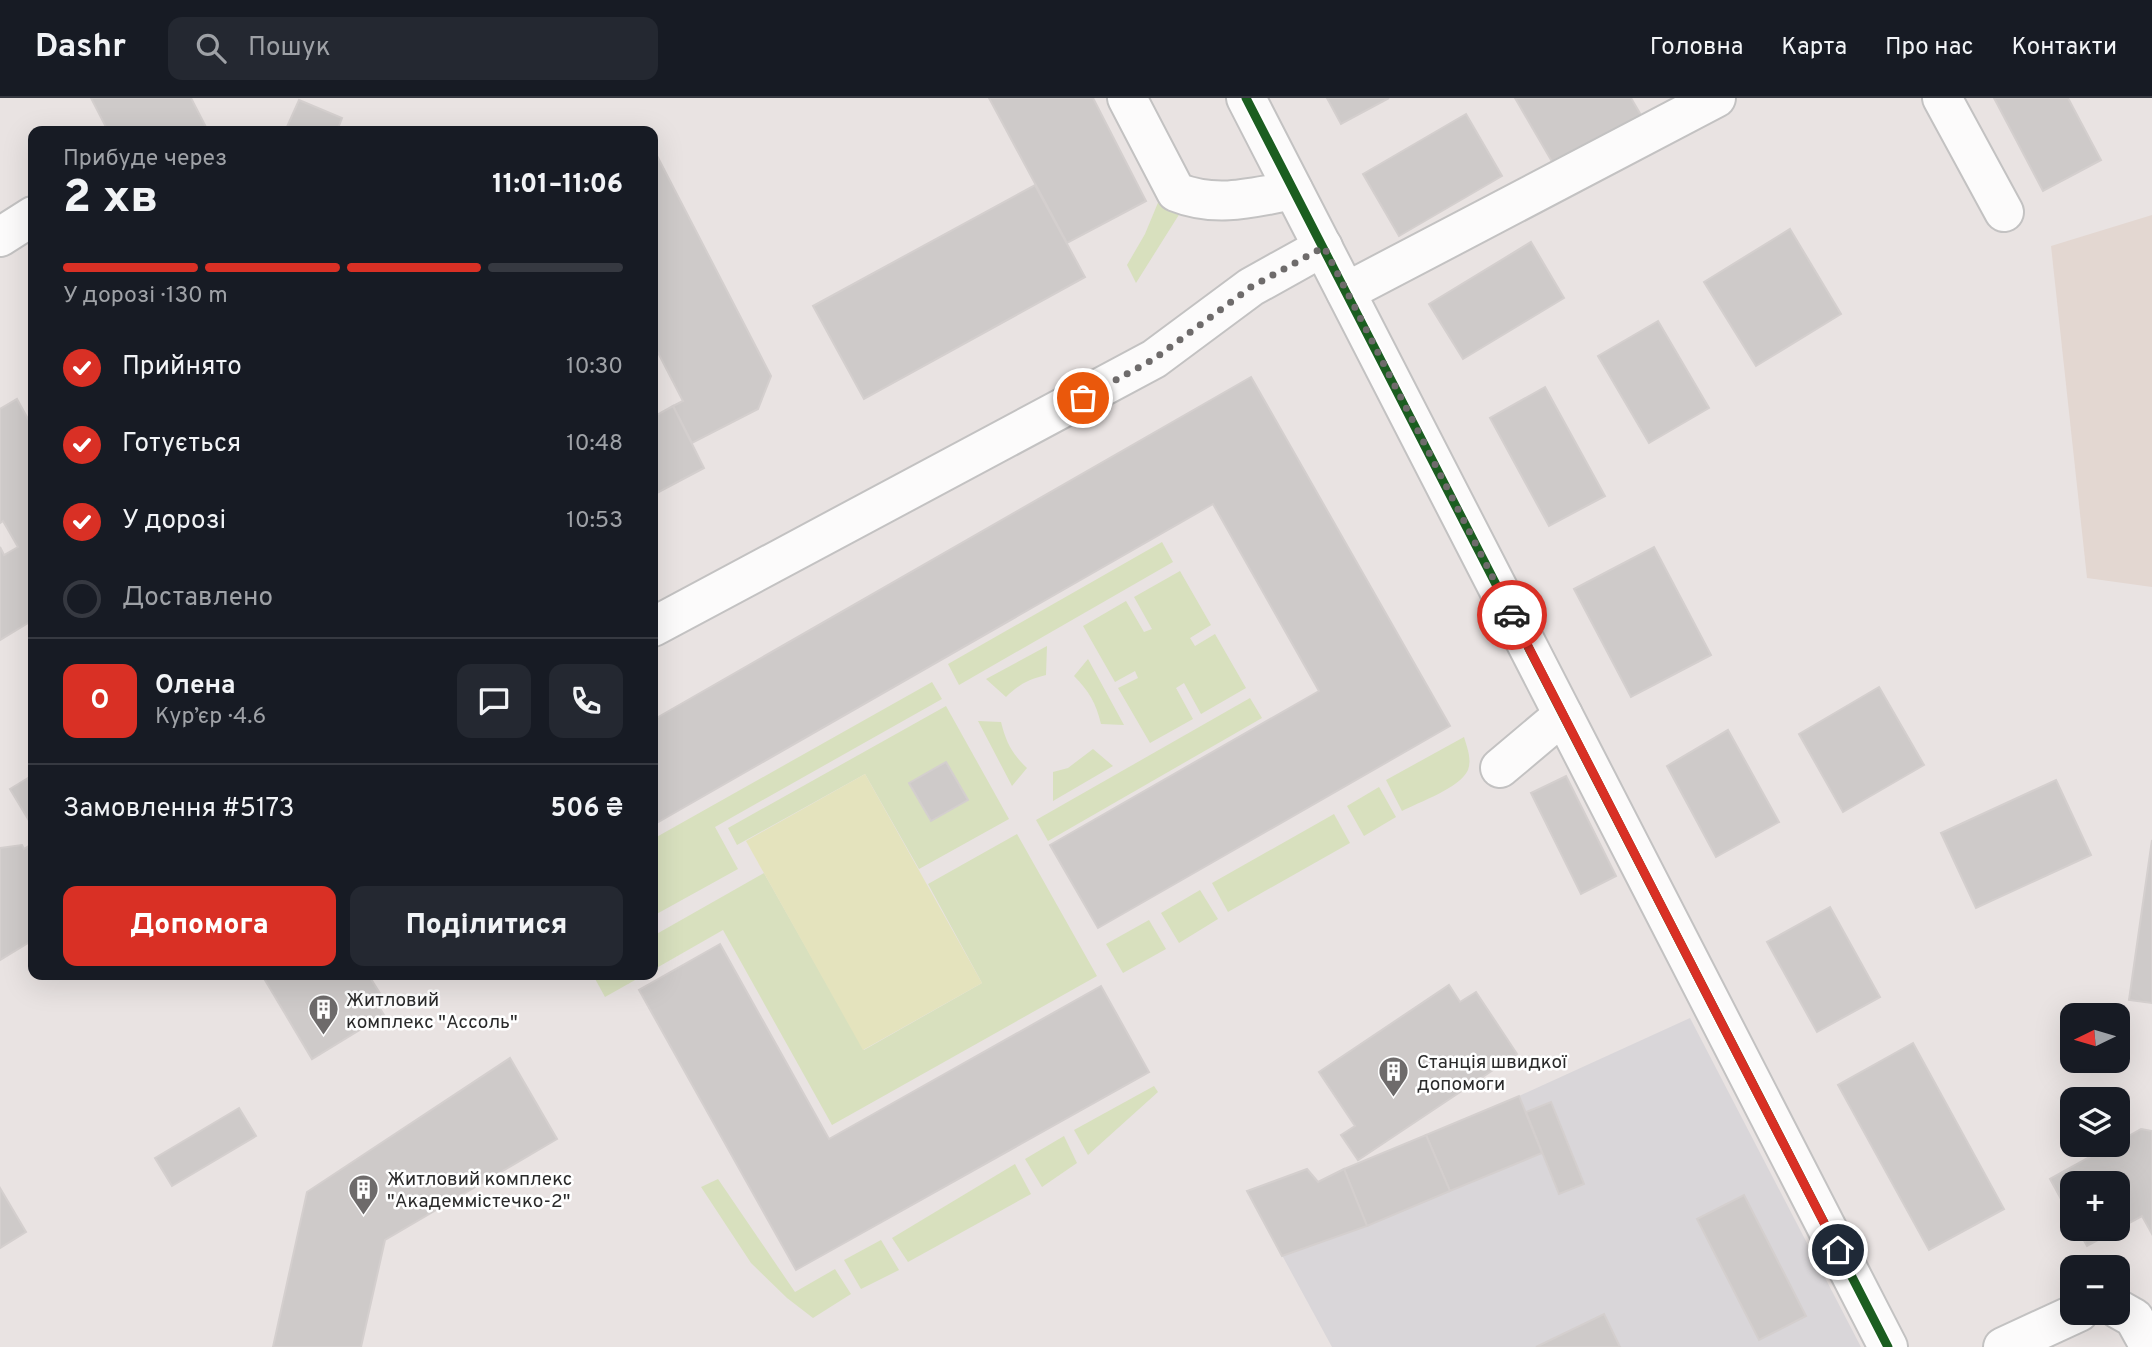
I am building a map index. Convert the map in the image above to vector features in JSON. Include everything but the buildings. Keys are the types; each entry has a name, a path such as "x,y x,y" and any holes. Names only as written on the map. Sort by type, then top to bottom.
{"street":[{"path":"1127,98 1176,192 1195,200 1233,202 1293,190"},
{"path":"1246,98 1888,1347"},
{"path":"1346,292 1716,98"},
{"path":"1942,98 2004,212"},
{"path":"0,237 28,219"},
{"path":"658,624 1154,359 1251,287 1324,247"},
{"path":"1500,768 1563,715"},
{"path":"2130,1316 2134,1318 2150,1347"},
{"path":"2003,1347 2060,1321"}],"shaded area":[{"path":"2152,215 2152,587 2087,578 2051,246"},
{"path":"1690,1018 1861,1347 1332,1347 1247,1191 1307,1169 1318,1182 1519,1096"}],"green space":[{"path":"1162,193 1180,213 1136,283 1127,265 1145,234"},
{"path":"1162,542 1173,562 959,685 948,664"},
{"path":"1180,571 1211,625 1190,638 1195,646 1215,634 1246,688 1201,714 1184,683 1176,688 1193,719 1150,743 1118,688 1138,678 1135,671 1115,682 1083,626 1126,601 1144,632 1152,629 1134,597"},
{"path":"1047,646 1046,675 1024,683 1006,697 986,679"},
{"path":"1088,659 1124,725 1101,724 1091,698 1074,676"},
{"path":"932,682 942,699 715,827 738,869 658,913 658,836"},
{"path":"1250,698 1262,718 1048,841 1036,820"},
{"path":"946,706 1009,819 919,869 865,774 737,845 728,828"},
{"path":"978,721 1001,722 1010,747 1027,768 1012,786"},
{"path":"1464,737 1469,762 1464,777 1448,789 1402,811 1386,780"},
{"path":"1093,749 1113,766 1053,801 1053,772 1068,768"},
{"path":"865,774 982,983 863,1050 746,841"},
{"path":"1379,787 1396,817 1364,836 1347,806"},
{"path":"1334,814 1350,843 1228,912 1212,883"},
{"path":"1017,834 1097,976 832,1125 723,930 658,967 658,933 764,873 864,1050 982,983 928,884"},
{"path":"1200,890 1218,919 1179,943 1161,913"},
{"path":"1149,920 1166,949 1123,973 1106,944"},
{"path":"596,980 635,980 605,997"},
{"path":"1154,1086 1158,1092 1088,1155 1074,1130"},
{"path":"1064,1136 1077,1163 1042,1187 1025,1159"},
{"path":"1015,1164 1031,1194 908,1262 892,1238"},
{"path":"718,1179 795,1292 835,1269 851,1294 813,1318 787,1298 751,1263 701,1187"},
{"path":"881,1240 899,1270 861,1289 844,1260"}],"cycle path":[{"path":"1246,98 1888,1347"}],"way so far":[{"path":"1083,398 1154,359 1251,287 1324,247 1512,615"}],"place":[{"name":"Житловий комплекс \"Ассоль\"","path":"323,1037"},
{"name":"Станція швидкої допомоги","path":"1394,1099"},
{"name":"Житловий комплекс \"Академмістечко-2\"","path":"364,1216"}],"route":[{"path":"1512,615 1838,1250"}]}
